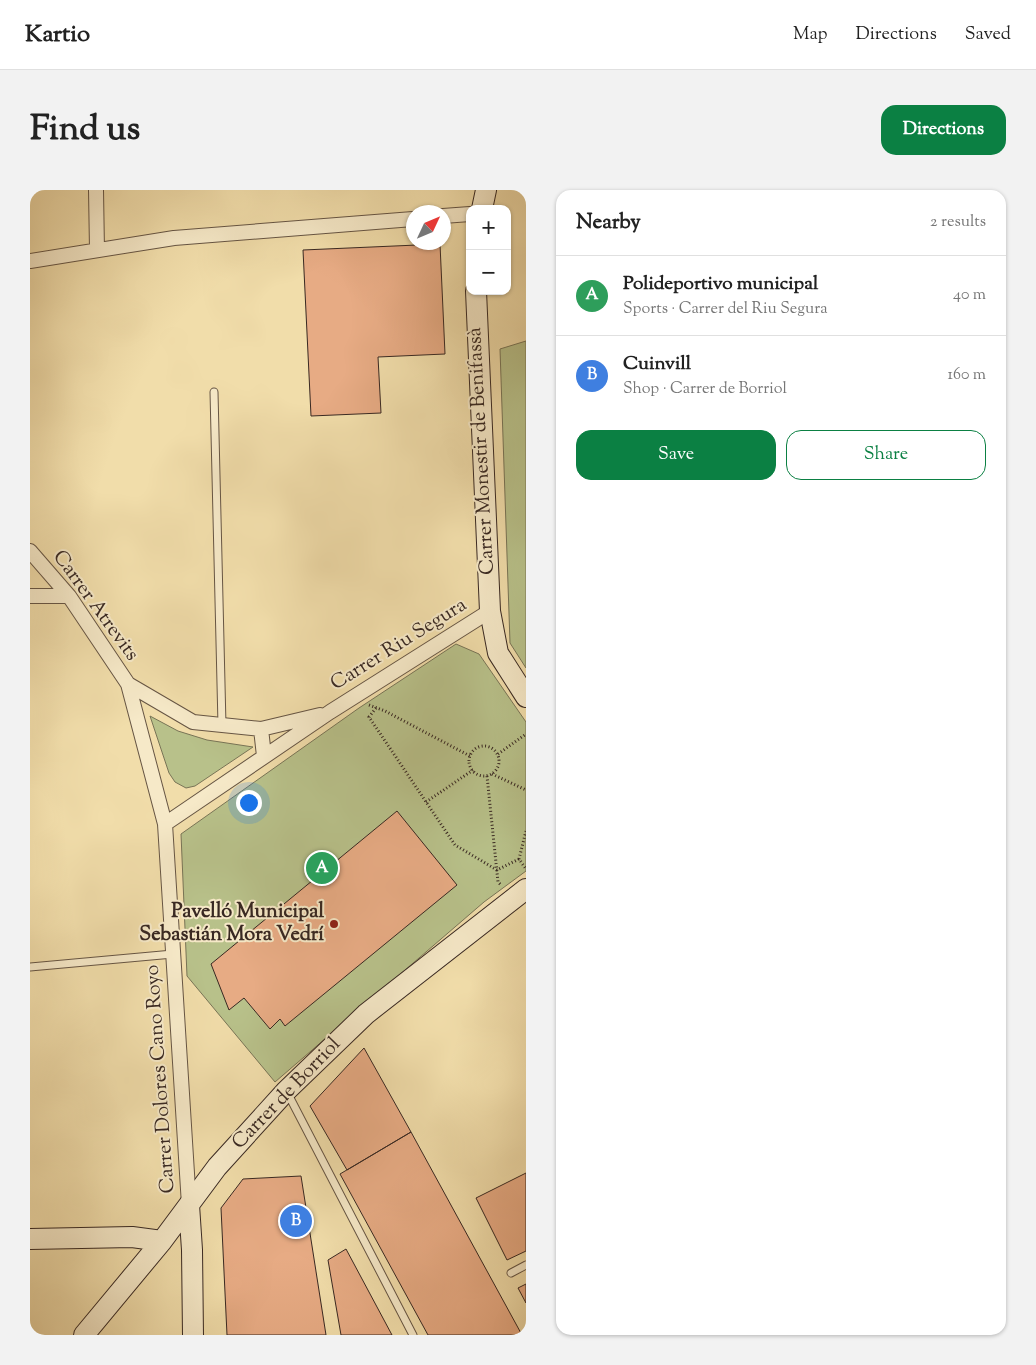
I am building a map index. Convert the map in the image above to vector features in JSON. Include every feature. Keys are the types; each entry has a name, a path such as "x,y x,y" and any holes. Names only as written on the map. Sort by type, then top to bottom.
{"street":[{"path":"96,190 96,250"},
{"path":"483,205 486,190"},
{"path":"451,215 466,214"},
{"path":"30,261 174,238 406,220"},
{"name":"Carrer Monestir de Benifassà","path":"476,295 490,612 498,653 526,697"},
{"name":"Carrer Atrevits","path":"30,551 69,596 128,684"},
{"path":"30,596 69,596"},
{"name":"Carrer Riu Segura","path":"165,824 330,712 490,612"},
{"path":"128,684 193,722 261,729 330,712"},
{"name":"Carrer Dolores Cano Royo","path":"128,684 165,824 189,1205"},
{"path":"261,729 264,756"},
{"name":"Carrer de Borriol","path":"84,1335 162,1241 217,1167 286,1091 366,1014 526,889"},
{"path":"189,1205 192,1250 193,1335"},
{"path":"30,1239 132,1237 162,1241"}],"lane":[{"path":"214,392 222,725"},
{"path":"30,967 173,954"},
{"path":"286,1091 414,1335"},
{"path":"511,1272 526,1265"}],"path":[{"path":"360,693 369,705 385,711 470,756"},
{"path":"376,708 369,717 455,845 497,870"},
{"path":"498,754 526,734"},
{"path":"483,746 490,747 498,754 500,761 492,774 487,776 477,774 470,766 470,756 474,750 483,746"},
{"path":"426,802 473,770"},
{"path":"492,774 526,790"},
{"path":"487,776 498,882 504,890"},
{"path":"497,870 519,859 526,831"},
{"path":"519,859 526,868"}],"green space":[{"path":"526,341 526,668 510,643 500,349"},
{"path":"456,644 479,654 526,722 526,871 484,902 275,1082 187,976 181,834 359,708"},
{"path":"150,716 178,731 207,740 253,747 195,786 186,788 175,782 169,773"}],"building":[{"path":"406,245 406,250 440,250 445,354 378,357 381,413 311,416 303,250"},
{"name":"Pavelló Municipal Sebastián Mora Vedrí","path":"397,811 457,885 285,1026 280,1019 270,1029 244,998 229,1010 211,964"},
{"path":"364,1048 411,1132 347,1170 310,1106"},
{"path":"411,1132 522,1335 428,1335 340,1174"},
{"path":"526,1173 526,1251 507,1260 476,1198"},
{"path":"301,1176 326,1335 227,1335 221,1208 243,1179"},
{"path":"346,1249 392,1335 341,1335 328,1260"},
{"path":"526,1284 526,1303 518,1288"}],"place":[{"name":"Polideportivo municipal","path":"322,868"},
{"name":"Pavelló Municipal Sebastián Mora Vedrí","path":"334,924"},
{"name":"Cuinvill","path":"296,1221"}]}
